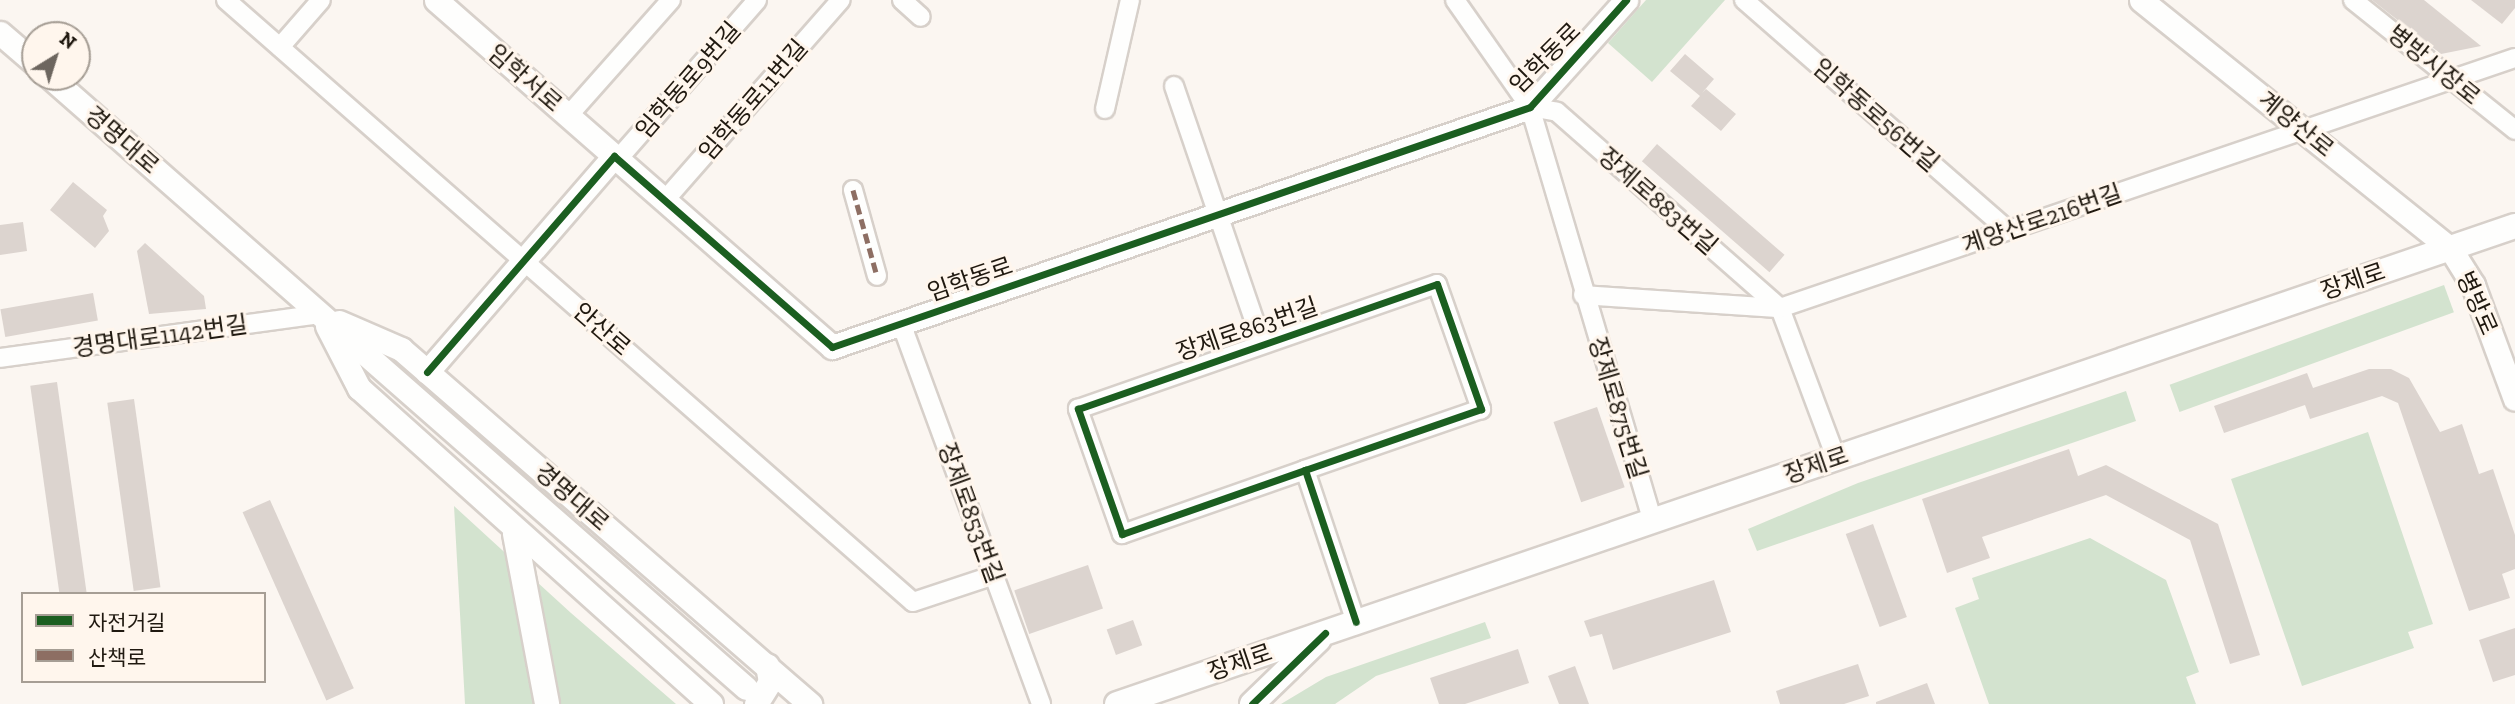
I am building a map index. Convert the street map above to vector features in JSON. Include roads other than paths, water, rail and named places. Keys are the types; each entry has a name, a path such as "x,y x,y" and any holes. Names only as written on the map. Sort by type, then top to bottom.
{"main road":[{"name":"장제로","path":"1118,704 2515,226"},
{"path":"515,534 547,704"},
{"path":"1252,704 1325,633"}],"street":[{"name":"안산로","path":"226,0 913,602 994,575"},
{"path":"280,47 321,0"},
{"name":"임학서로","path":"436,0 616,158"},
{"path":"568,116 671,0"},
{"name":"임학동로9번길","path":"616,158 757,0"},
{"name":"임학동로11번길","path":"665,200 841,0"},
{"path":"902,0 921,17"},
{"path":"1105,109 1130,0"},
{"name":"장제로875번길","path":"1455,0 1530,107 1583,295 1653,521"},
{"name":"임학동로","path":"616,158 832,347 1530,107 1626,0"},
{"name":"임학동로56번길","path":"1744,0 2008,230"},
{"name":"계양산로","path":"2141,0 2450,248"},
{"name":"병방시장로","path":"2353,0 2515,130"},
{"path":"0,33 21,51"},
{"name":"계양산로216번길","path":"1780,308 2454,81 2515,58"},
{"path":"1174,86 1262,343"},
{"name":"경명대로","path":"66,91 751,696"},
{"name":"장제로883번길","path":"1530,107 1557,113 1780,308 1836,458"},
{"path":"427,372 616,158"},
{"path":"853,190 877,276"},
{"name":"병방로","path":"2450,248 2473,285 2515,400"},
{"name":"장제로863번길","path":"1437,284 1481,409 1305,470 1122,534 1078,409 1437,284"},
{"name":"장제로875번길","path":"1583,295 1780,308"},
{"name":"경명대로","path":"320,314 401,349 810,704"},
{"name":"경명대로","path":"320,314 359,388 515,534 711,704"},
{"name":"경명대로1142번길","path":"0,358 320,314"},
{"name":"장제로853번길","path":"901,323 1041,704"},
{"path":"1305,470 1356,622"},
{"path":"751,696 770,682 767,665"}]}
